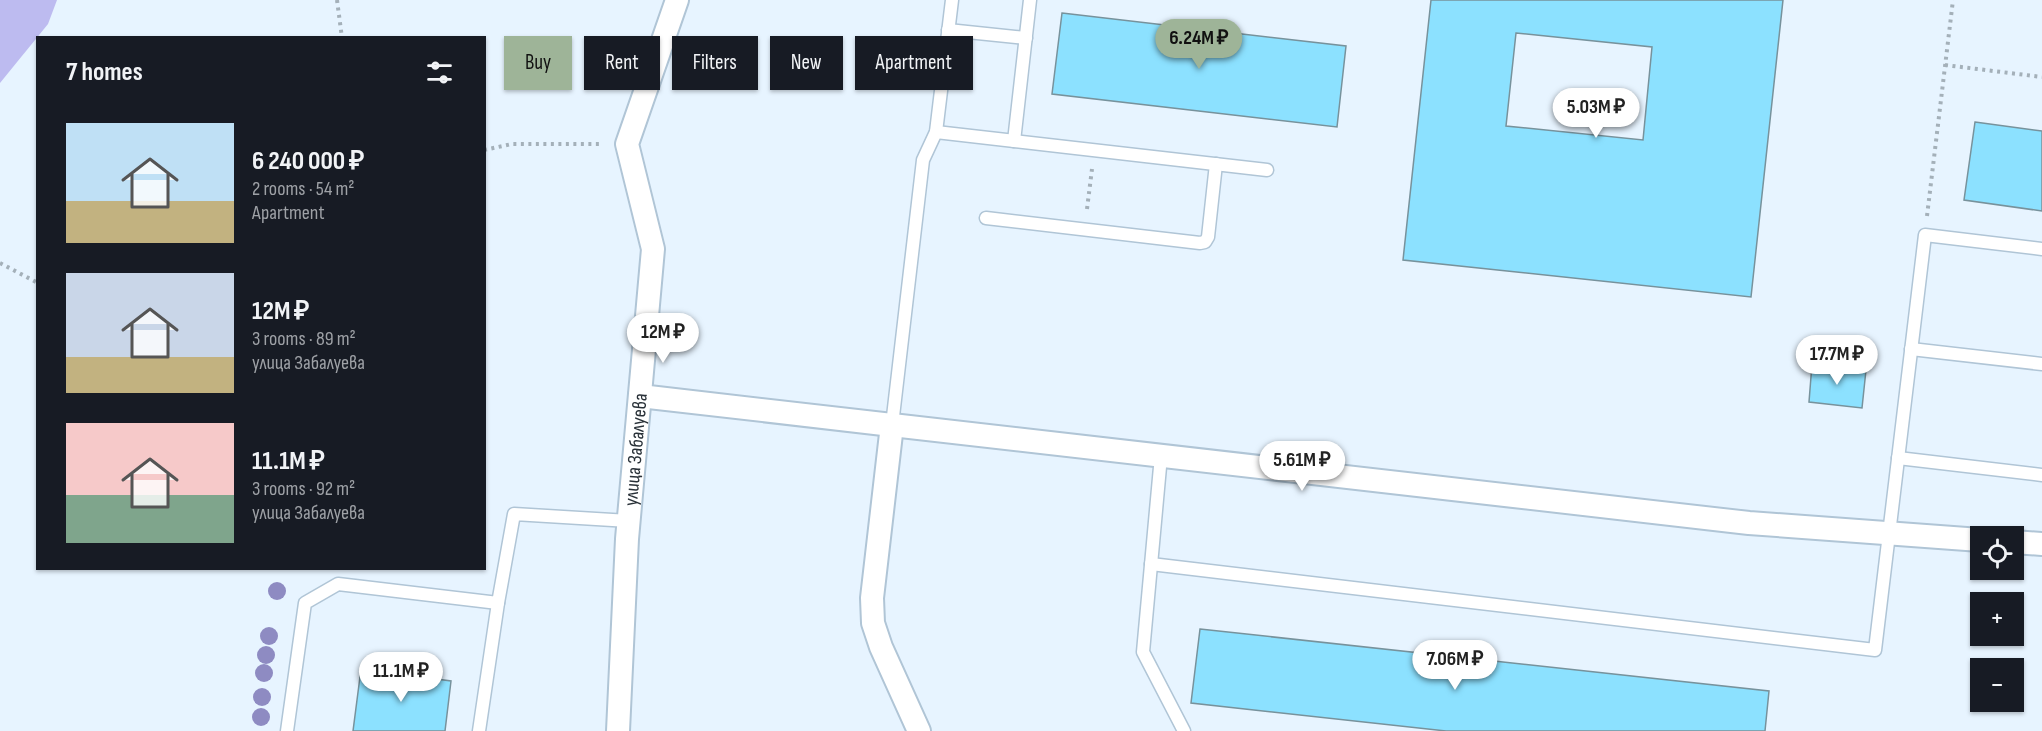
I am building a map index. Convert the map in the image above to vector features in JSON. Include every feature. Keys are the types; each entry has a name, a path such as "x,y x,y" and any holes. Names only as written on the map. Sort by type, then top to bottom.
{"street":[{"path":"627,144 677,0"},
{"name":"улица Забалуева","path":"618,731 629,521 653,249 627,144"},
{"path":"640,396 1749,523 1970,539"},
{"path":"892,425 872,598 873,623 880,647 919,731"},
{"path":"2024,543 2042,544"}],"lane":[{"path":"892,425 922,160 936,132 952,0"},
{"path":"1014,141 1030,0"},
{"path":"948,30 1026,38"},
{"path":"936,132 1267,170"},
{"path":"986,218 1205,242 1208,237 1216,164"},
{"path":"1151,564 1875,650 1925,235 2042,249"},
{"path":"1911,348 2042,364"},
{"path":"1161,456 1143,652 1184,731"},
{"path":"1898,458 2042,475"},
{"path":"479,731 514,514 629,521"},
{"path":"287,731 305,603 338,584 498,603"}],"path":[{"path":"337,0 342,36"},
{"path":"1925,235 1953,0"},
{"path":"1945,65 2042,76"},
{"path":"486,150 512,144 627,144"},
{"path":"1085,230 1094,150"},
{"path":"0,263 36,282"}],"shaded area":[{"path":"0,0 57,0 48,24 0,83"}],"building":[{"path":"1431,0 1783,0 1751,297 1403,260","holes":["1516,33 1652,47 1643,140 1506,126"]},
{"path":"1062,13 1346,46 1337,127 1052,94"},
{"path":"1975,122 2042,131 2042,211 1964,200"},
{"path":"1812,364 1866,370 1862,408 1809,402"},
{"path":"1200,629 1769,691 1765,731 1446,731 1191,703"},
{"path":"361,669 451,681 445,731 353,731"}]}
